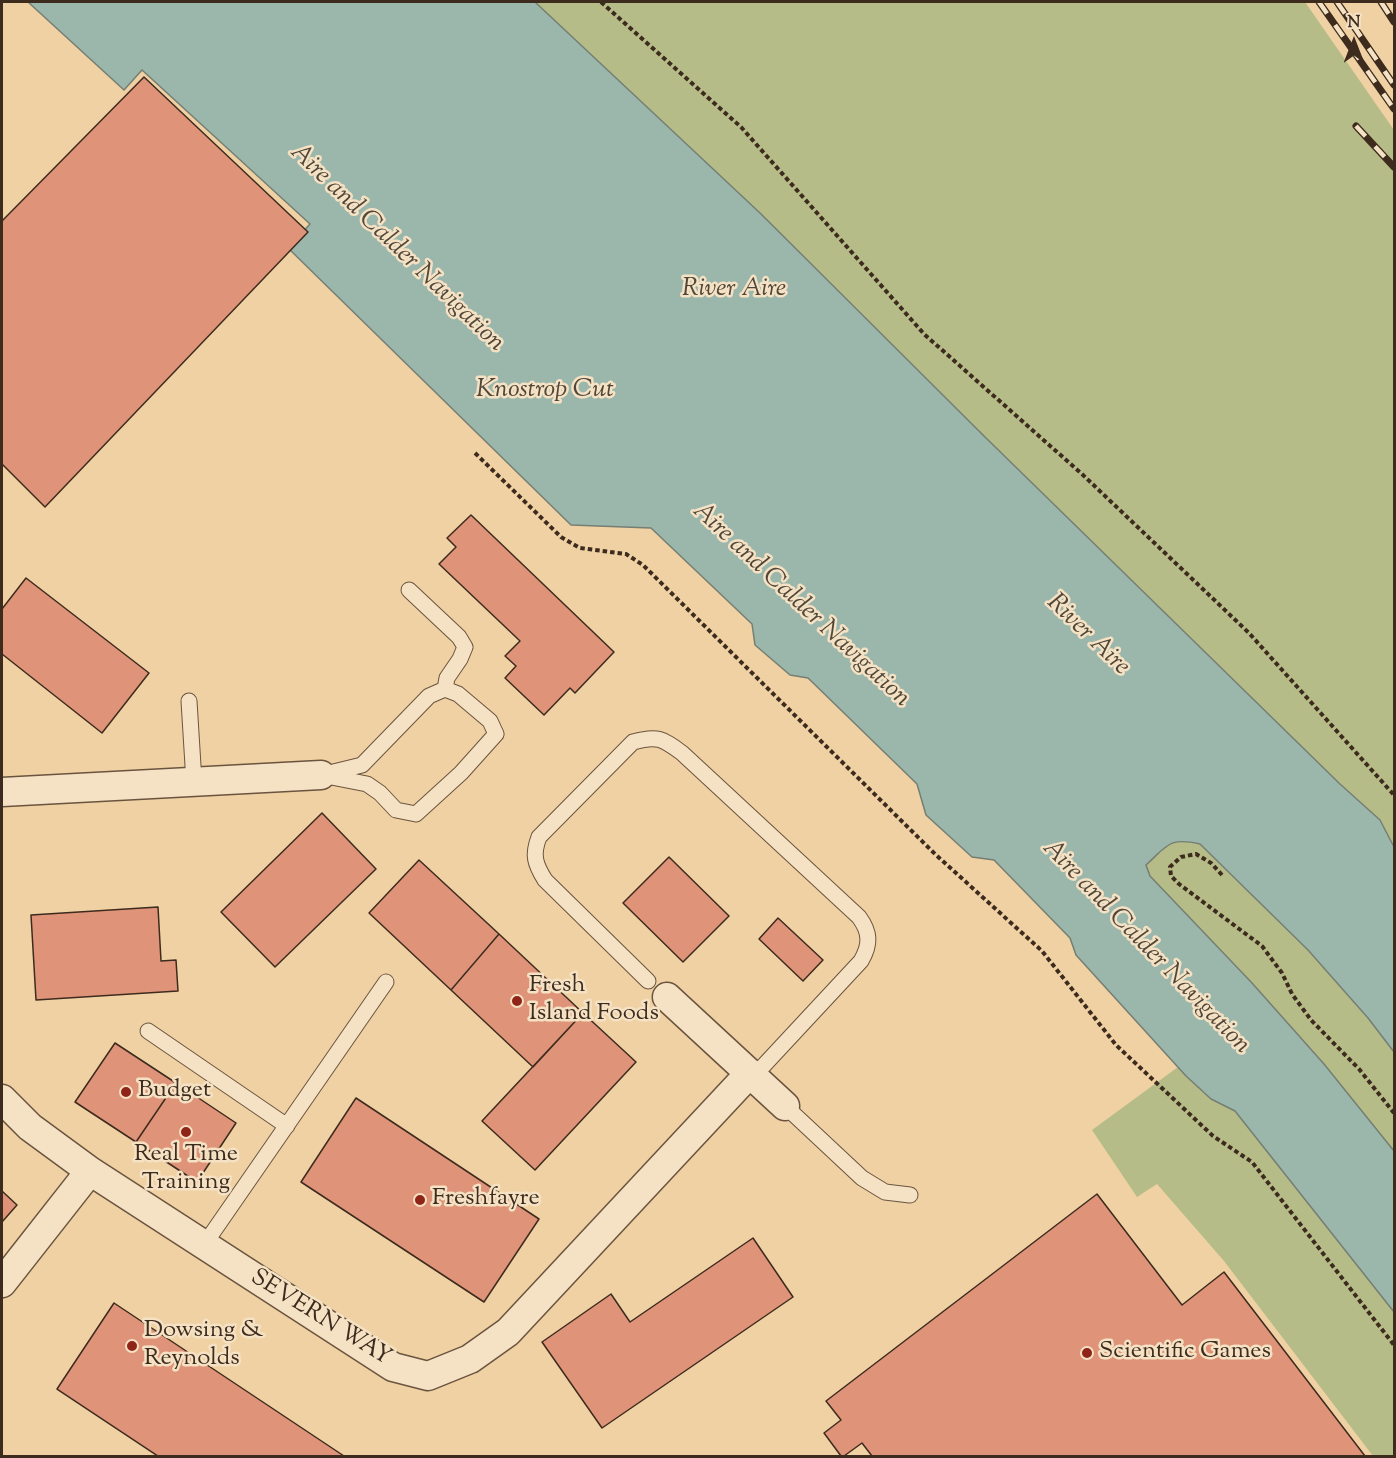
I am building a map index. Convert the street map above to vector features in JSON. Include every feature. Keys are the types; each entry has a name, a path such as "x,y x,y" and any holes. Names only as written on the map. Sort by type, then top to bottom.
{"street":[{"path":"2,792 321,775"},
{"path":"657,989 785,1106"},
{"name":"SEVERN WAY","path":"2,1099 30,1127 90,1171 393,1367 428,1376 470,1359 508,1332 752,1075"},
{"path":"2,1283 90,1171"}],"lane":[{"path":"409,590 459,637 465,647 447,678 445,689"},
{"path":"445,689 458,694 490,721 496,734 461,773 416,814 396,810 380,793 366,784 321,775 362,765 429,696 445,689"},
{"path":"189,701 194,782"},
{"path":"657,989 545,879 538,868 535,847 539,837 633,742 657,738 682,753 859,917 867,930 868,946 861,961 752,1075"},
{"path":"204,1245 386,982"},
{"path":"148,1031 287,1126"},
{"path":"785,1106 862,1178 885,1192 910,1195"}],"path":[{"path":"601,2 741,127 924,334 1083,475 1249,633 1395,795"},
{"path":"475,453 561,537 580,548 626,554 643,564 935,854 1042,951 1116,1045 1213,1136 1252,1162 1395,1345"},
{"path":"1222,875 1211,862 1196,854 1181,857 1170,867 1171,876 1179,884 1262,946 1311,1020 1359,1069 1395,1113"}],"green space":[{"path":"535,2 1305,2 1394,130 1394,847 1380,820 1340,784 985,437 760,213"},
{"path":"1173,841 1200,844 1308,950 1368,1018 1394,1052 1394,1151 1324,1064 1252,983 1150,876 1146,865"},
{"path":"1178,1067 1211,1099 1235,1111 1394,1312 1394,1456 1373,1456 1224,1261 1157,1184 1137,1197 1092,1130"}],"water":[{"path":"28,2 535,2 760,213 985,437 1340,784 1380,820 1394,847 1394,1052 1368,1018 1308,950 1200,844 1175,842 1146,865 1150,876 1252,983 1324,1064 1394,1151 1394,1312 1235,1111 1211,1099 1186,1076 1076,955 1070,938 994,860 972,857 926,815 917,784 808,678 790,675 755,645 752,624 651,528 571,525 288,248 310,224 142,70 124,90"}],"building":[{"path":"144,77 308,232 45,507 2,464 2,221"},
{"path":"471,515 614,652 575,693 570,688 544,715 505,678 516,666 505,656 520,641 439,564 456,547 447,538"},
{"path":"26,578 149,673 102,733 2,654 2,609"},
{"path":"322,813 376,869 275,967 221,912"},
{"path":"669,857 729,916 683,962 623,903"},
{"path":"419,860 499,934 451,990 369,913"},
{"path":"158,907 161,961 176,960 178,991 36,1000 31,915"},
{"path":"778,918 823,960 803,981 759,939"},
{"name":"Fresh Island Foods","path":"499,934 583,1013 533,1067 451,990"},
{"path":"583,1013 636,1062 535,1170 482,1121"},
{"name":"Budget","path":"115,1043 176,1083 136,1142 75,1102"},
{"name":"Real Time Training","path":"176,1083 236,1123 197,1182 136,1142"},
{"name":"Freshfayre","path":"356,1098 539,1219 484,1302 301,1182"},
{"path":"2,1191 17,1205 2,1222"},
{"name":"Scientific Games","path":"1097,1194 1182,1305 1224,1272 1365,1456 872,1456 862,1443 841,1456 824,1433 841,1420 826,1401"},
{"path":"753,1238 793,1297 602,1428 542,1342 611,1294 630,1322"},
{"name":"Dowsing & Reynolds","path":"114,1303 344,1456 158,1456 57,1389"}],"railway":[{"path":"1319,2 1394,109"},
{"path":"1337,2 1394,85"},
{"path":"1381,2 1394,22"},
{"path":"1356,126 1394,167"}],"place":[{"name":"Fresh Island Foods","path":"517,1001"},
{"name":"Budget","path":"126,1092"},
{"name":"Real Time Training","path":"186,1132"},
{"name":"Freshfayre","path":"420,1200"},
{"name":"Dowsing & Reynolds","path":"132,1346"},
{"name":"Scientific Games","path":"1087,1353"}],"water label":[{"name":"Aire and Calder Navigation","path":"396,249"},
{"name":"River Aire","path":"734,291"},
{"name":"Knostrop Cut","path":"545,392"},
{"name":"Aire and Calder Navigation","path":"800,606"},
{"name":"River Aire","path":"1087,636"},
{"name":"Aire and Calder Navigation","path":"1145,948"}]}
